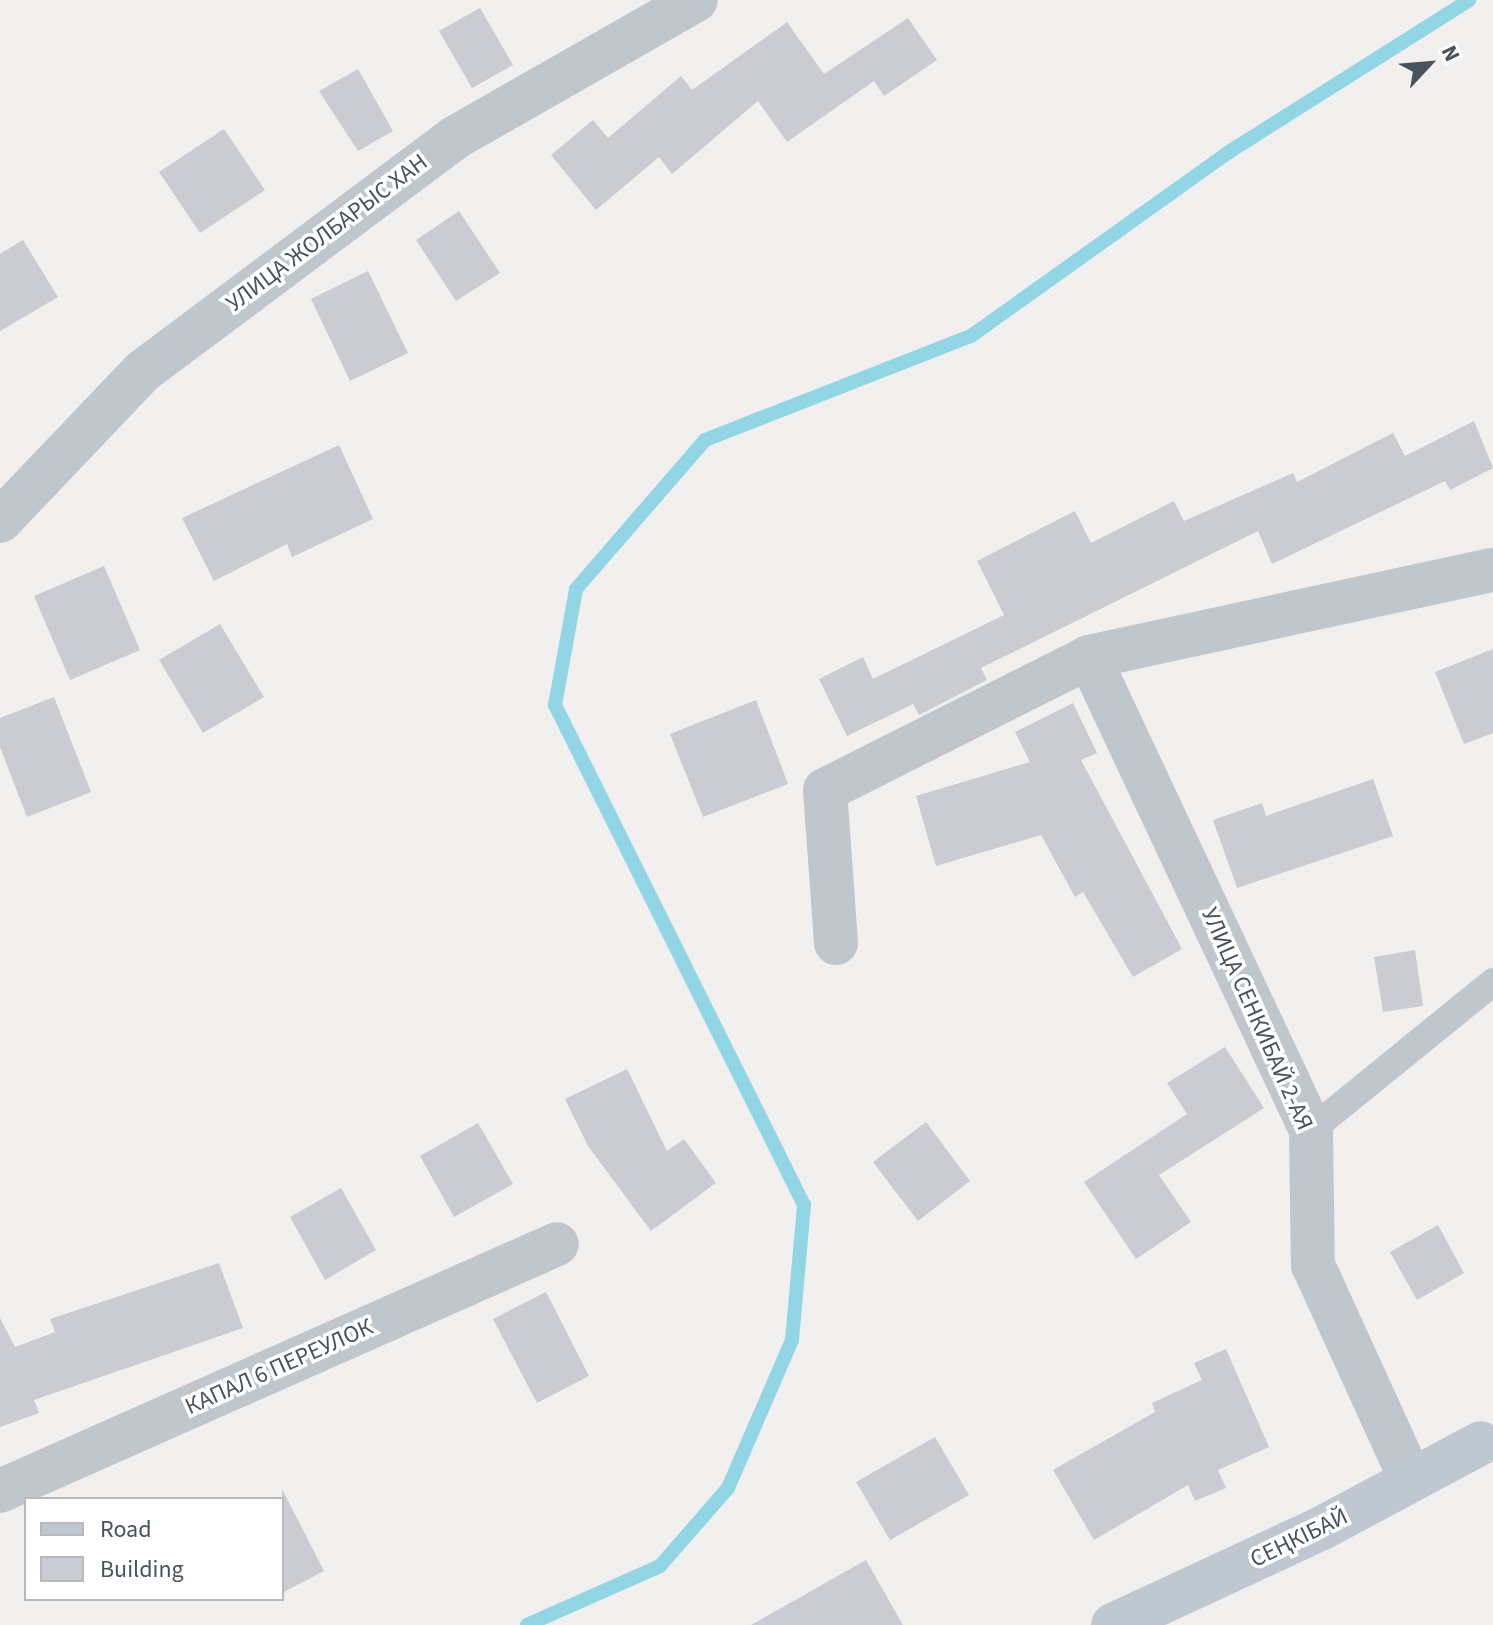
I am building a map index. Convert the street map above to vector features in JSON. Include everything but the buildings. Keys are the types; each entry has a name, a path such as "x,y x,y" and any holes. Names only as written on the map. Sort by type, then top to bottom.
{"street":[{"name":"УЛИЦА ЖОЛБАРЫС ХАН","path":"0,521 143,371 243,296 456,137 696,0"},
{"path":"836,943 825,790 1089,657 1493,570"},
{"name":"УЛИЦА СЕНКИБАЙ 2-АЯ","path":"1089,657 1311,1130 1313,1265 1411,1480"},
{"name":"КАПАЛ 6 ПЕРЕУЛОК","path":"0,1491 557,1244"},
{"name":"СЕҢКІБАЙ","path":"1113,1625 1411,1480 1489,1448"}],"lane":[{"path":"1311,1130 1493,982"}],"waterway":[{"path":"527,1625 660,1566 728,1488 792,1340 804,1205 555,705 576,589 705,440 971,336 1229,152 1469,0"}]}
